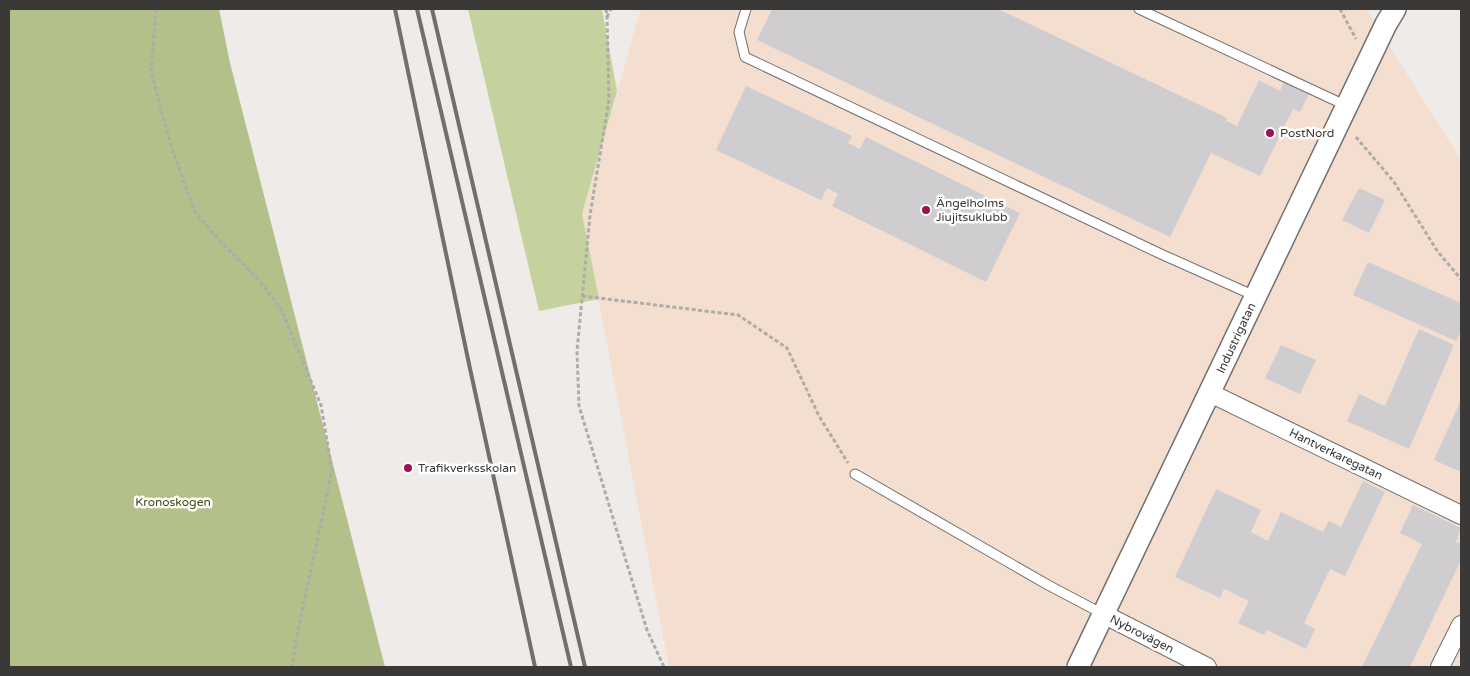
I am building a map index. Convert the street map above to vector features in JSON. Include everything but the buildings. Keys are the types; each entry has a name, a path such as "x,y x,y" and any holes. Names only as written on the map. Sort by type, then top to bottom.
{"street":[{"name":"Industrigatan","path":"1078,667 1255,296 1395,9"},
{"name":"Hantverkaregatan","path":"1210,393 1461,515"},
{"name":"Nybrovägen","path":"1103,614 1207,667"},
{"path":"1440,667 1461,625"}],"lane":[{"path":"746,9 739,32 745,58 1154,251 1255,296"},
{"path":"1139,9 1344,113"},
{"path":"854,474 1048,585 1103,614"}],"path":[{"path":"156,9 151,71 171,146 195,212 220,241 259,280 281,309 321,405 332,471 296,636 292,667"},
{"path":"606,9 608,17 609,100 590,215 582,296 577,351 579,406 646,630 664,667"},
{"path":"608,17 611,9"},
{"path":"1340,9 1368,62"},
{"path":"1344,113 1394,182 1438,252 1461,279"},
{"path":"582,296 738,315 786,348 819,416 854,474"}],"shaded area":[{"path":"641,9 1366,9 1461,160 1461,667 669,667 582,214"}],"green space":[{"name":"Kronoskogen","path":"9,9 219,9 230,63 385,667 9,667"},
{"path":"468,9 602,9 617,91 582,214 599,299 539,311"}],"railway":[{"path":"395,9 535,667"},
{"path":"417,9 571,667"},
{"path":"432,9 585,667"}],"place":[{"name":"PostNord","path":"1270,133"},
{"name":"Ängelholms Jiujitsuklubb","path":"926,210"},
{"name":"Trafikverksskolan","path":"408,468"}]}
